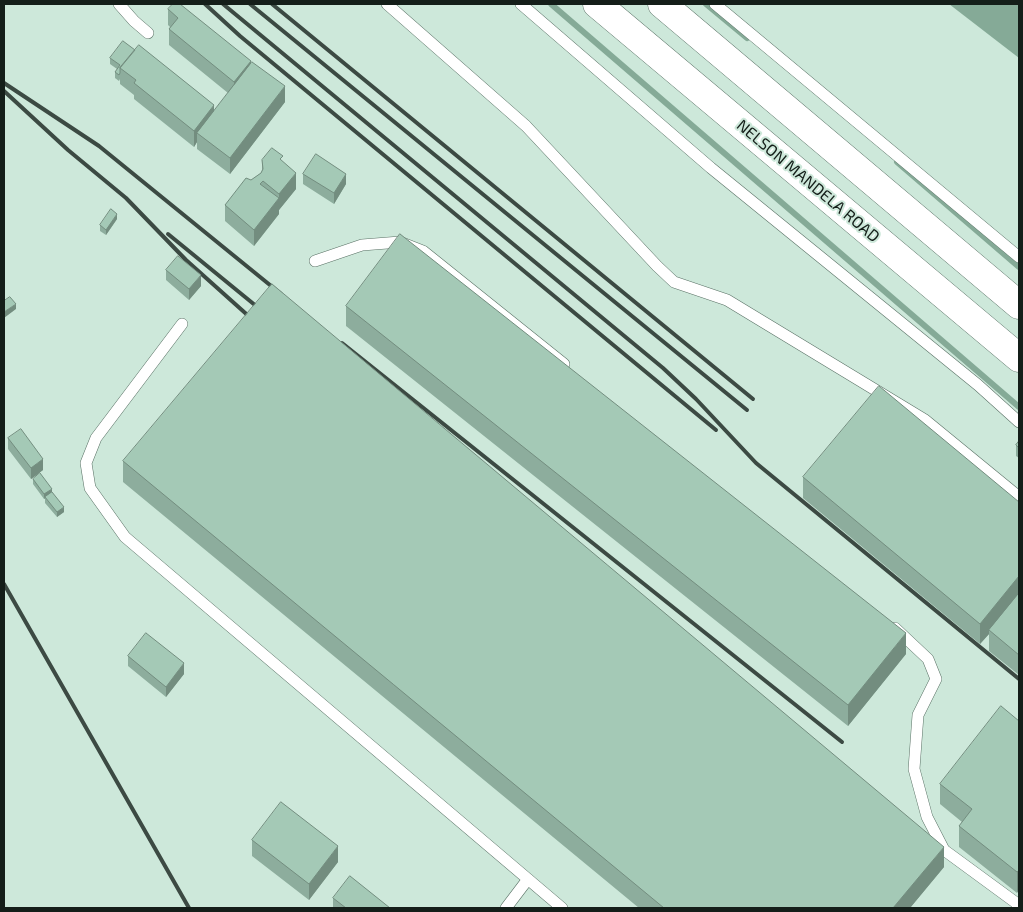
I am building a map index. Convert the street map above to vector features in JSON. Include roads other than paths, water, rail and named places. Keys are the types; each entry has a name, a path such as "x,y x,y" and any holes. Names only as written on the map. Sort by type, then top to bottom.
{"main road":[{"name":"NELSON MANDELA ROAD","path":"597,4 1019,358"},
{"path":"662,4 1019,304"}],"lane":[{"path":"119,4 148,33"},
{"path":"387,4 526,126 674,282 727,300 925,420 1019,498"},
{"path":"521,4 712,168 978,386 1019,422"},
{"path":"716,4 1019,258"},
{"path":"315,261 362,245 400,242 423,251 569,368"},
{"path":"182,324 96,438 86,463 90,488 125,537 562,908"},
{"path":"886,621 928,659 936,679 918,716 914,769 926,817 944,850 1019,905"},
{"path":"506,908 528,879"}],"waterway":[{"path":"551,4 1019,407"},
{"path":"706,4 747,38"},
{"path":"897,162 1019,267"}],"railway":[{"path":"205,4 240,36 716,430"},
{"path":"223,4 663,368 696,399 756,463 1019,679"},
{"path":"250,4 747,410"},
{"path":"272,4 753,399"},
{"path":"4,83 99,146 281,294"},
{"path":"4,91 68,150 126,198 186,260 253,320"},
{"path":"168,234 261,310"},
{"path":"342,343 842,742"},
{"path":"4,584 189,908"}]}
